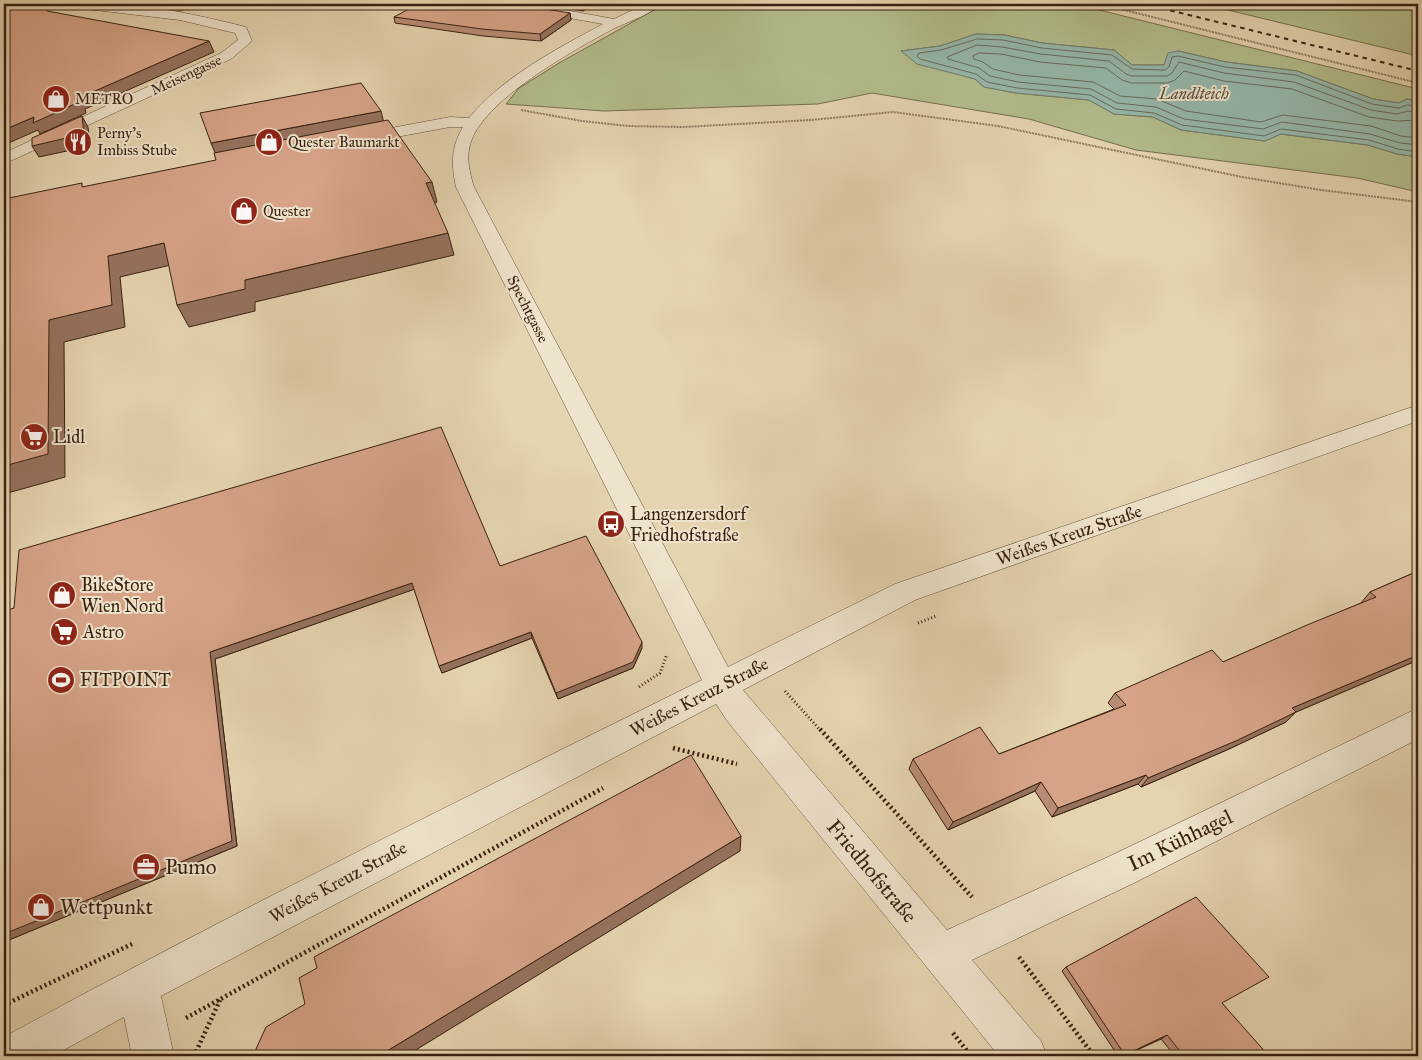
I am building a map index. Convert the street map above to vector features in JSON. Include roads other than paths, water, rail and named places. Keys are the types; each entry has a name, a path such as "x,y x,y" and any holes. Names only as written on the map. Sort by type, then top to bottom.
{"street":[{"path":"78,4 180,16 197,8"},
{"path":"513,4 616,23"},
{"path":"541,4 634,13"},
{"name":"Spechtgasse","path":"654,4 616,23 524,78 491,104 473,123 463,140 461,155 462,173 468,194 731,698"},
{"name":"Meisengasse","path":"4,159 226,56 245,42 241,30 180,16"},
{"path":"344,142 450,122 473,123"},
{"name":"Weißes Kreuz Straße","path":"12,1056 138,986 731,698 905,592 1418,413"},
{"name":"Friedhofstraße","path":"731,698 1026,1056"},
{"name":"Im Kühhagel","path":"940,953 999,927 1227,818 1418,723"},
{"path":"138,986 151,1048"}],"water":[{"name":"Landlteich","path":"976,34 1004,35 1042,43 1114,50 1132,65 1164,65 1168,53 1178,51 1226,62 1297,71 1373,99 1399,103 1407,99 1418,102 1418,157 1397,154 1368,145 1281,134 1265,141 1181,130 1153,117 1114,114 1089,100 1016,93 984,87 975,79 917,64 901,51 940,46"}],"railway":[{"path":"1144,4 1418,71"}],"place":[{"name":"METRO","path":"56,99"},
{"name":"Perny’s Imbiss Stube","path":"78,142"},
{"name":"Quester Baumarkt","path":"269,142"},
{"name":"Quester","path":"244,211"},
{"name":"Lidl","path":"34,437"},
{"name":"Langenzersdorf Friedhofstraße","path":"611,524"},
{"name":"BikeStore Wien Nord","path":"62,595"},
{"name":"Astro","path":"64,632"},
{"name":"FITPOINT","path":"61,680"},
{"name":"Pumo","path":"146,867"},
{"name":"Wettpunkt","path":"41,907"}]}
